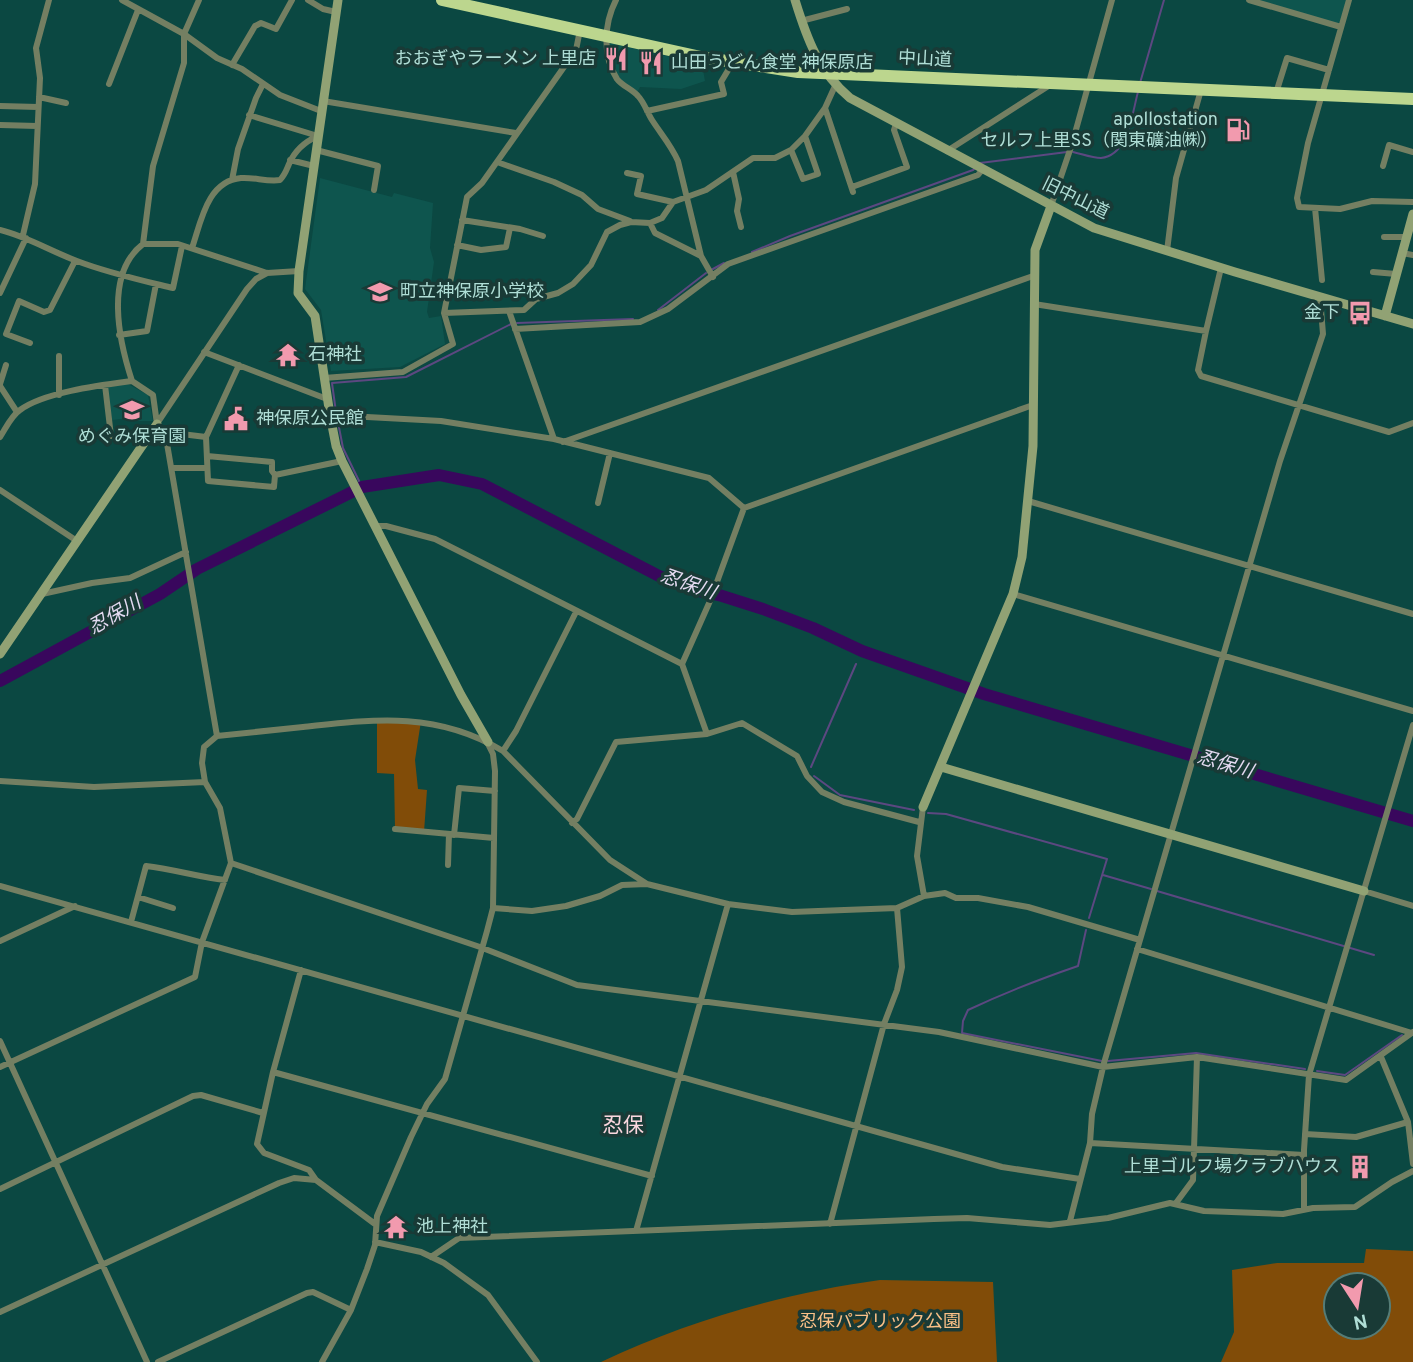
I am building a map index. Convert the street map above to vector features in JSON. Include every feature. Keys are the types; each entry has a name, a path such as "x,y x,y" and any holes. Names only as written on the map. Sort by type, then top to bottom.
{"highway":[{"name":"中山道","path":"442,0 733,62 826,74 1413,99"}],"street":[{"path":"0,293 24,237 35,184 40,78 36,48 49,0"},
{"path":"122,0 184,34 217,58 279,95 322,106 516,133"},
{"path":"199,0 184,34 184,64 153,166 143,244 127,262 123,276 119,298 119,335 132,381 153,395 157,424 165,432 217,736"},
{"path":"232,65 256,26 261,23 276,29 292,0"},
{"path":"308,0 323,9 336,12"},
{"path":"322,1362 351,1310 375,1242 375,1224 423,1112 444,1079 493,908 495,791 493,754 488,742 461,695 336,446 315,316 298,293 338,0"},
{"path":"616,0 606,36 612,69 618,82 638,95 672,148 701,256 713,277"},
{"name":"旧中山道","path":"795,0 813,53 835,86 850,98 896,124 1051,206 1094,228 1413,324"},
{"path":"923,896 917,856 919,822 923,807 1013,594 1022,557 1034,446 1035,250 1050,214 1072,144 1112,0"},
{"path":"1249,0 1342,27"},
{"path":"1349,0 1297,198 1299,207 1340,209 1372,201 1413,202"},
{"path":"801,20 847,9"},
{"path":"109,84 138,10"},
{"path":"324,378 403,372 453,344 444,313 467,197 482,183 576,50 579,30"},
{"path":"1276,93 1287,58 1329,70"},
{"path":"647,111 724,93 721,82 733,62"},
{"path":"232,180 238,149 263,84"},
{"path":"947,151 1052,84"},
{"path":"626,173 641,176 637,194 673,202 706,190 753,158 775,158 791,150 825,108 835,86"},
{"path":"1167,251 1176,178 1201,90"},
{"path":"39,97 66,103"},
{"path":"0,106 38,107"},
{"path":"825,108 853,189 907,167 894,130 896,124"},
{"path":"249,116 318,136"},
{"path":"0,125 37,126"},
{"path":"192,248 214,192 232,180 243,178 280,180 298,148 318,136"},
{"path":"791,150 803,179 818,174 805,136"},
{"path":"1383,166 1389,145 1413,152"},
{"path":"316,150 379,166 374,190"},
{"path":"290,160 314,166"},
{"path":"497,162 554,182 582,195 598,209 632,222"},
{"path":"515,329 640,322 668,309 728,264 978,175 979,168"},
{"path":"733,172 741,227"},
{"path":"444,313 523,310 536,299 558,293 573,284 591,265 607,232 620,225 632,222 650,223 662,218 673,202"},
{"path":"1315,208 1322,280"},
{"path":"1385,316 1413,214"},
{"path":"462,220 543,236"},
{"path":"650,223 655,233 701,256"},
{"path":"457,245 481,250 506,247 510,228"},
{"path":"0,230 24,237 75,261 173,288 182,246"},
{"path":"1384,237 1409,231"},
{"path":"143,244 167,243 192,248 267,273 299,271"},
{"path":"1402,253 1413,256"},
{"path":"30,343 6,334 19,300 44,312 50,310 75,261"},
{"path":"1221,268 1198,370 1201,376 1389,432 1413,422"},
{"path":"1373,272 1396,274"},
{"path":"0,654 247,289 256,279 267,273"},
{"path":"563,442 1034,276"},
{"path":"119,335 147,331 156,284"},
{"path":"1070,1221 1090,1143 1092,1114 1103,1067 1280,461 1323,334 1320,297"},
{"path":"1034,304 1206,331"},
{"path":"509,311 554,439"},
{"path":"204,352 327,398"},
{"path":"58,395 59,356"},
{"path":"6,365 0,385 17,412"},
{"path":"206,456 272,462 274,487 208,481 206,456 206,437 239,365"},
{"path":"0,437 17,412 29,404 58,395 132,381"},
{"path":"105,385 111,436"},
{"path":"744,508 1033,404"},
{"path":"330,415 441,421 554,439 709,478 744,508"},
{"path":"165,432 206,437"},
{"path":"598,503 610,453"},
{"path":"275,475 342,461"},
{"path":"172,468 207,468"},
{"path":"0,490 77,541"},
{"path":"1028,500 1413,614"},
{"path":"707,734 682,664 716,588 744,508"},
{"path":"375,526 435,539 682,664"},
{"path":"41,594 130,578 186,552"},
{"path":"1013,594 1413,711"},
{"path":"503,751 516,732 576,612"},
{"path":"0,1067 195,977 202,942 231,863 220,808 205,782 202,763 204,747 217,736 391,719 456,729 503,751 610,860 647,884"},
{"path":"572,823 577,819 616,742 707,734 741,723 797,756 807,776 822,792 844,802 919,822"},
{"path":"1304,1209 1309,1075 1413,725"},
{"path":"941,767 1413,906"},
{"path":"0,781 94,787 205,782"},
{"path":"448,865 459,788 495,791"},
{"path":"395,829 494,838"},
{"path":"231,863 483,948 577,985 939,1032 1103,1067 1197,1057 1346,1080 1412,1032"},
{"path":"131,922 146,866 167,868 194,877 225,880"},
{"path":"493,908 532,911 566,906 600,896 622,885 647,884 728,904 792,912 897,908 923,896 945,893 956,898 978,898 1028,907 1140,940"},
{"path":"0,886 1002,1167 1080,1179"},
{"path":"138,897 173,908"},
{"path":"636,1231 728,904"},
{"path":"0,941 75,906"},
{"path":"830,1224 902,967 897,908"},
{"path":"1137,949 1412,1032"},
{"path":"300,970 257,1144 264,1153 309,1170 316,1180 375,1224"},
{"path":"0,1041 147,1362"},
{"path":"1176,1203 1193,1180 1197,1057"},
{"path":"1381,1057 1408,1122 1413,1164"},
{"path":"273,1072 652,1176"},
{"path":"0,1189 192,1096 201,1095 263,1113"},
{"path":"1305,1134 1356,1137 1408,1122"},
{"path":"1090,1143 1304,1155"},
{"path":"431,1257 459,1238 966,1218 1051,1225 1108,1218 1170,1203 1204,1211 1283,1214 1304,1209 1355,1207 1413,1171"},
{"path":"0,1312 279,1183 294,1178 316,1180"},
{"path":"375,1242 421,1252 444,1263 488,1296 537,1362"},
{"path":"158,1362 307,1293 313,1292 351,1310"}],"shaded area":[{"path":"1256,0 1347,0 1337,24"},
{"path":"609,43 702,64 705,81 681,89 640,87 637,93 621,81 610,59"},
{"path":"320,178 392,197 394,193 433,203 430,248 434,262 427,312 429,318 441,316 445,344 400,367 331,371 321,310 305,289"},
{"path":"128,384 148,395 153,421 130,421 130,418 112,420 107,386"}],"green space":[{"path":"377,720 421,721 415,760 418,789 427,790 424,832 395,829 394,774 377,773"},
{"path":"1366,1249 1413,1251 1413,1362 1221,1362 1234,1332 1232,1270 1277,1263 1364,1263"},
{"name":"忍保パブリック公園","path":"880,1280 993,1282 997,1362 601,1362 702,1321 737,1310"}],"waterway":[{"path":"1140,83 1164,0"},
{"path":"1073,152 1101,158 1118,149 1128,132 1138,92"},
{"path":"980,163 1067,152"},
{"path":"752,252 976,167"},
{"path":"711,270 724,263"},
{"path":"658,310 706,273"},
{"path":"517,323 633,319"},
{"path":"336,412 332,383 406,377 511,324"},
{"path":"337,417 343,448 362,487"},
{"name":"忍保川","path":"0,681 160,594 197,569 362,487 439,475 482,484 659,576 694,590 763,609 862,651 984,694 1413,821"},
{"path":"811,767 856,664"},
{"path":"814,776 840,795 914,810"},
{"path":"928,813 946,814 1107,859 1089,918"},
{"path":"1103,875 1151,889"},
{"path":"1157,891 1374,955"},
{"path":"1086,930 1078,966 1022,986 968,1010 962,1033 1102,1061"},
{"path":"1317,1071 1345,1075 1402,1035"},
{"path":"1108,1061 1196,1053 1305,1069"}],"place":[{"name":"おおぎやラーメン 上里店","path":"616,59"},
{"name":"山田うどん食堂 神保原店","path":"651,63"},
{"name":"apollostation セルフ上里SS（関東礦油㈱）","path":"1238,130"},
{"name":"町立神保原小学校","path":"380,292"},
{"name":"金下","path":"1360,313"},
{"name":"石神社","path":"288,355"},
{"name":"めぐみ保育園","path":"132,410"},
{"name":"神保原公民館","path":"236,419"},
{"name":"上里ゴルフ場クラブハウス","path":"1360,1167"},
{"name":"池上神社","path":"396,1227"}],"district":[{"name":"忍保","path":"623,1126"}]}
